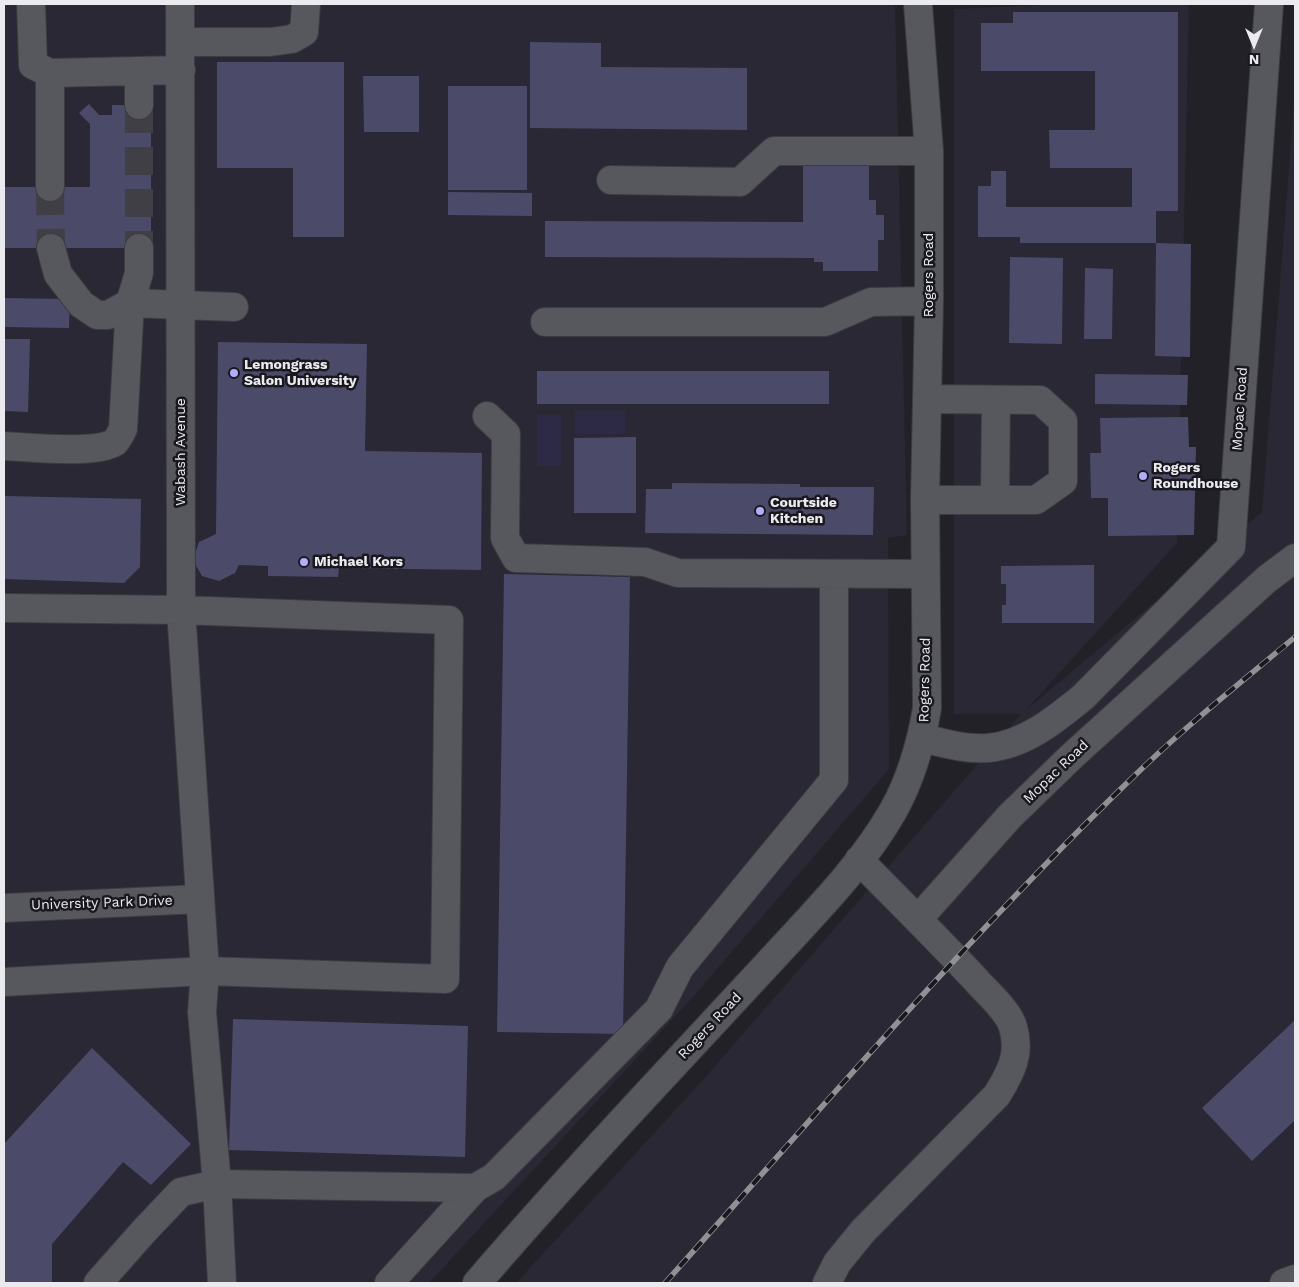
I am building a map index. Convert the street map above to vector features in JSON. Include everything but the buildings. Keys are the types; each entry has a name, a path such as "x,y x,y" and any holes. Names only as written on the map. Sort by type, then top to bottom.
{"street":[{"path":"32,4 33,65 50,73 181,70"},
{"name":"Wabash Avenue","path":"180,4 181,610 205,971 202,1012 217,1184 222,1283"},
{"path":"180,42 270,42 292,39 304,32 306,4"},
{"name":"Rogers Road","path":"477,1283 562,1185 830,898 893,811 908,780 922,738 927,708 925,500 929,301 929,151 918,4"},
{"name":"Mopac Road","path":"922,738 963,747 986,748 1006,746 1025,738 1061,715 1083,698 1231,547 1269,4"},
{"path":"139,71 139,105"},
{"path":"50,73 50,187"},
{"path":"611,180 740,182 774,151 929,151"},
{"path":"51,248 58,274 81,304 97,315 108,315 130,303 234,307"},
{"path":"4,446 79,449 102,447 116,441 124,429 130,303 138,273 139,248"},
{"path":"544,322 825,322 870,302 929,301"},
{"path":"925,500 1036,500 1063,480 1063,421 1040,400 927,399"},
{"path":"995,500 996,400"},
{"path":"487,416 506,434 505,538 516,558 645,562 678,573 925,574"},
{"name":"Mopac Road","path":"918,920 1010,816 1072,756 1267,580 1295,558"},
{"path":"389,1283 475,1188 494,1177 659,1009 680,967 834,780 834,574"},
{"path":"4,608 181,610 449,620 445,979 205,971 4,982"},
{"path":"827,1283 837,1263 863,1231 997,1094 1011,1072 1016,1049 1013,1026 1002,1008 956,958 859,860"},
{"name":"University Park Drive","path":"4,908 200,899"},
{"path":"98,1283 181,1192 217,1184 475,1188"},
{"path":"1284,1283 1295,1279"}],"shaded area":[{"path":"4,4 895,4 907,535 888,538 889,769 693,997 429,1283 4,1283"},
{"path":"1063,4 1189,4 1177,543 1026,710 1262,512 1295,91 1295,1283 516,1283 702,1081 1021,714 954,714 954,9"},
{"path":"575,411 625,411 625,434 575,434"},
{"path":"537,415 561,415 561,466 537,466"}],"tunnel":[{"path":"139,105 139,248"},
{"path":"50,187 51,248"}],"railway":[{"path":"665,1283 893,1027 1069,840 1170,743 1295,637"}],"place":[{"name":"Lemongrass Salon University","path":"234,373"},
{"name":"Rogers Roundhouse","path":"1143,476"},
{"name":"Courtside Kitchen","path":"760,511"},
{"name":"Michael Kors","path":"304,562"}]}
